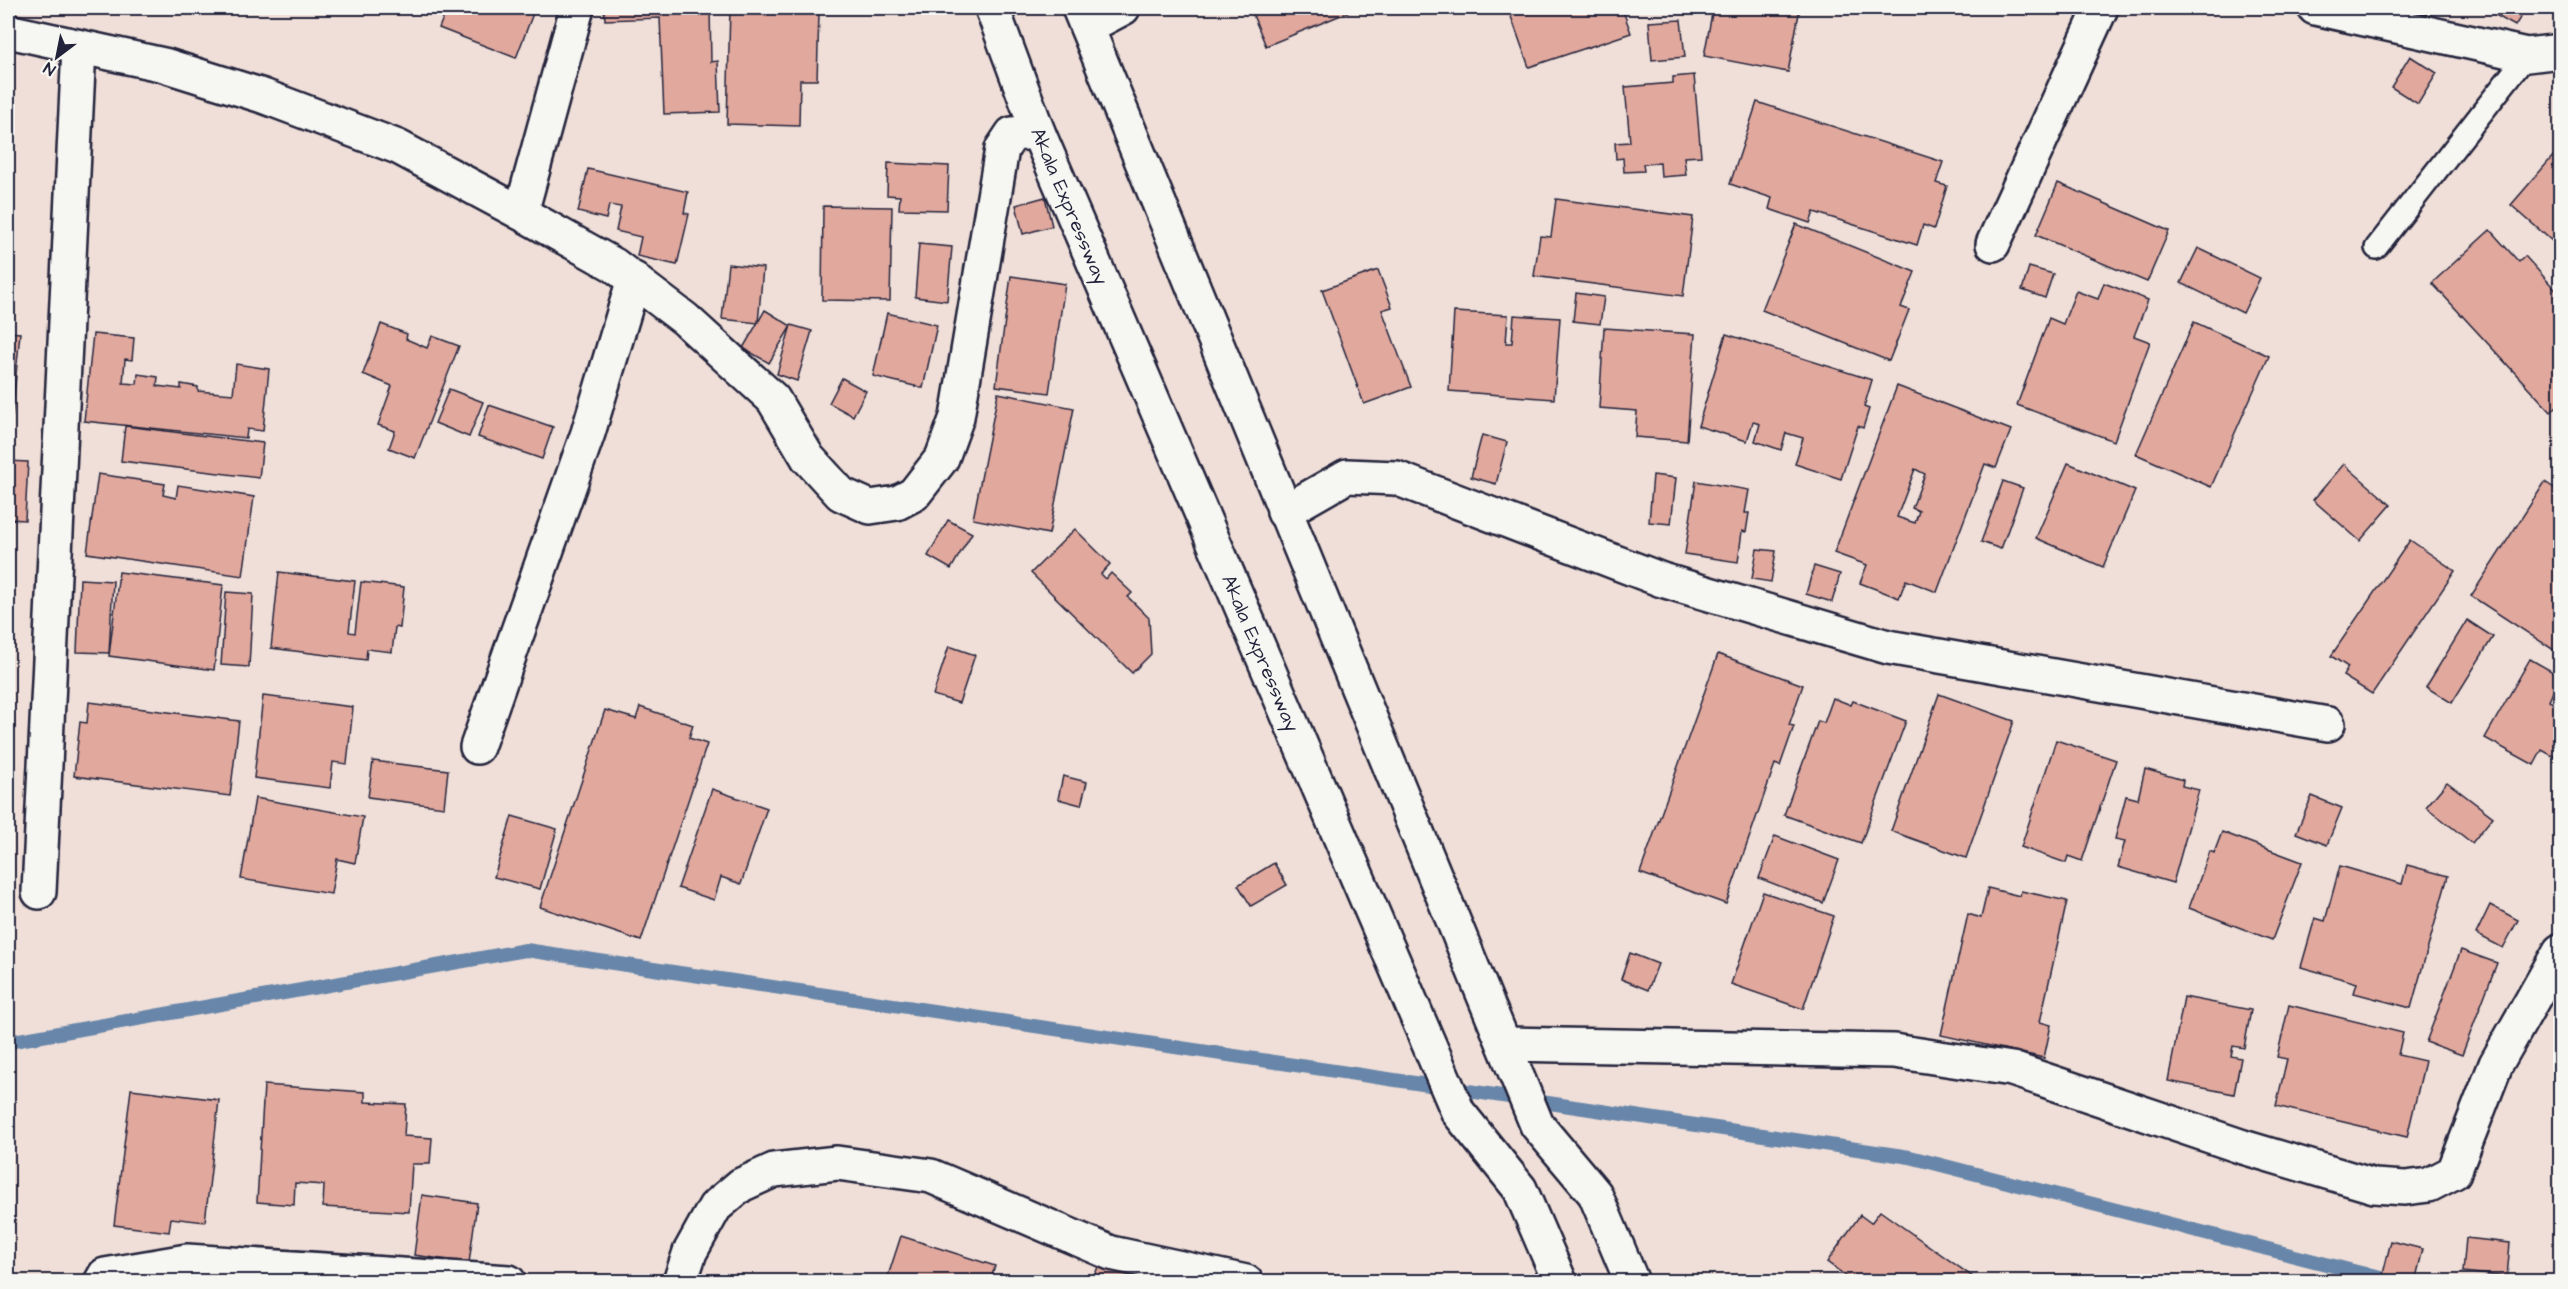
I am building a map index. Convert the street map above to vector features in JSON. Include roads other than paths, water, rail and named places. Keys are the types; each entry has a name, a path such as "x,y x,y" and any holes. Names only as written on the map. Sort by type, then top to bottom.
{"street":[{"path":"521,213 577,8"},
{"name":"Akala Expressway","path":"992,8 1038,132 1458,1112 1520,1189 1560,1281"},
{"path":"1123,8 1083,17 1537,1125 1595,1194 1632,1281"},
{"path":"1993,244 2101,8"},
{"path":"2315,8 2527,55 2560,51"},
{"path":"12,24 79,47 164,64 328,120 398,147 614,265 686,319 773,399 808,458 841,495 870,507 897,503 914,494 942,458 957,417 1002,149 1012,134 1038,132"},
{"path":"39,892 79,47"},
{"path":"477,747 588,433 634,279"},
{"path":"1284,512 1347,476 1396,477 1662,580 1888,647 2328,724"},
{"path":"1504,1044 1894,1051 2012,1069 2243,1147 2374,1186 2405,1188 2429,1185 2454,1172 2496,1065 2560,951"},
{"path":"680,1281 690,1252 715,1208 741,1185 774,1170 837,1163 931,1176 1111,1253 1246,1281"},
{"path":"101,1281 105,1275 187,1261 509,1281"}],"lane":[{"path":"2376,248 2527,55"}],"waterway":[{"path":"8,1042 526,950 1910,1157 2396,1282"}]}
